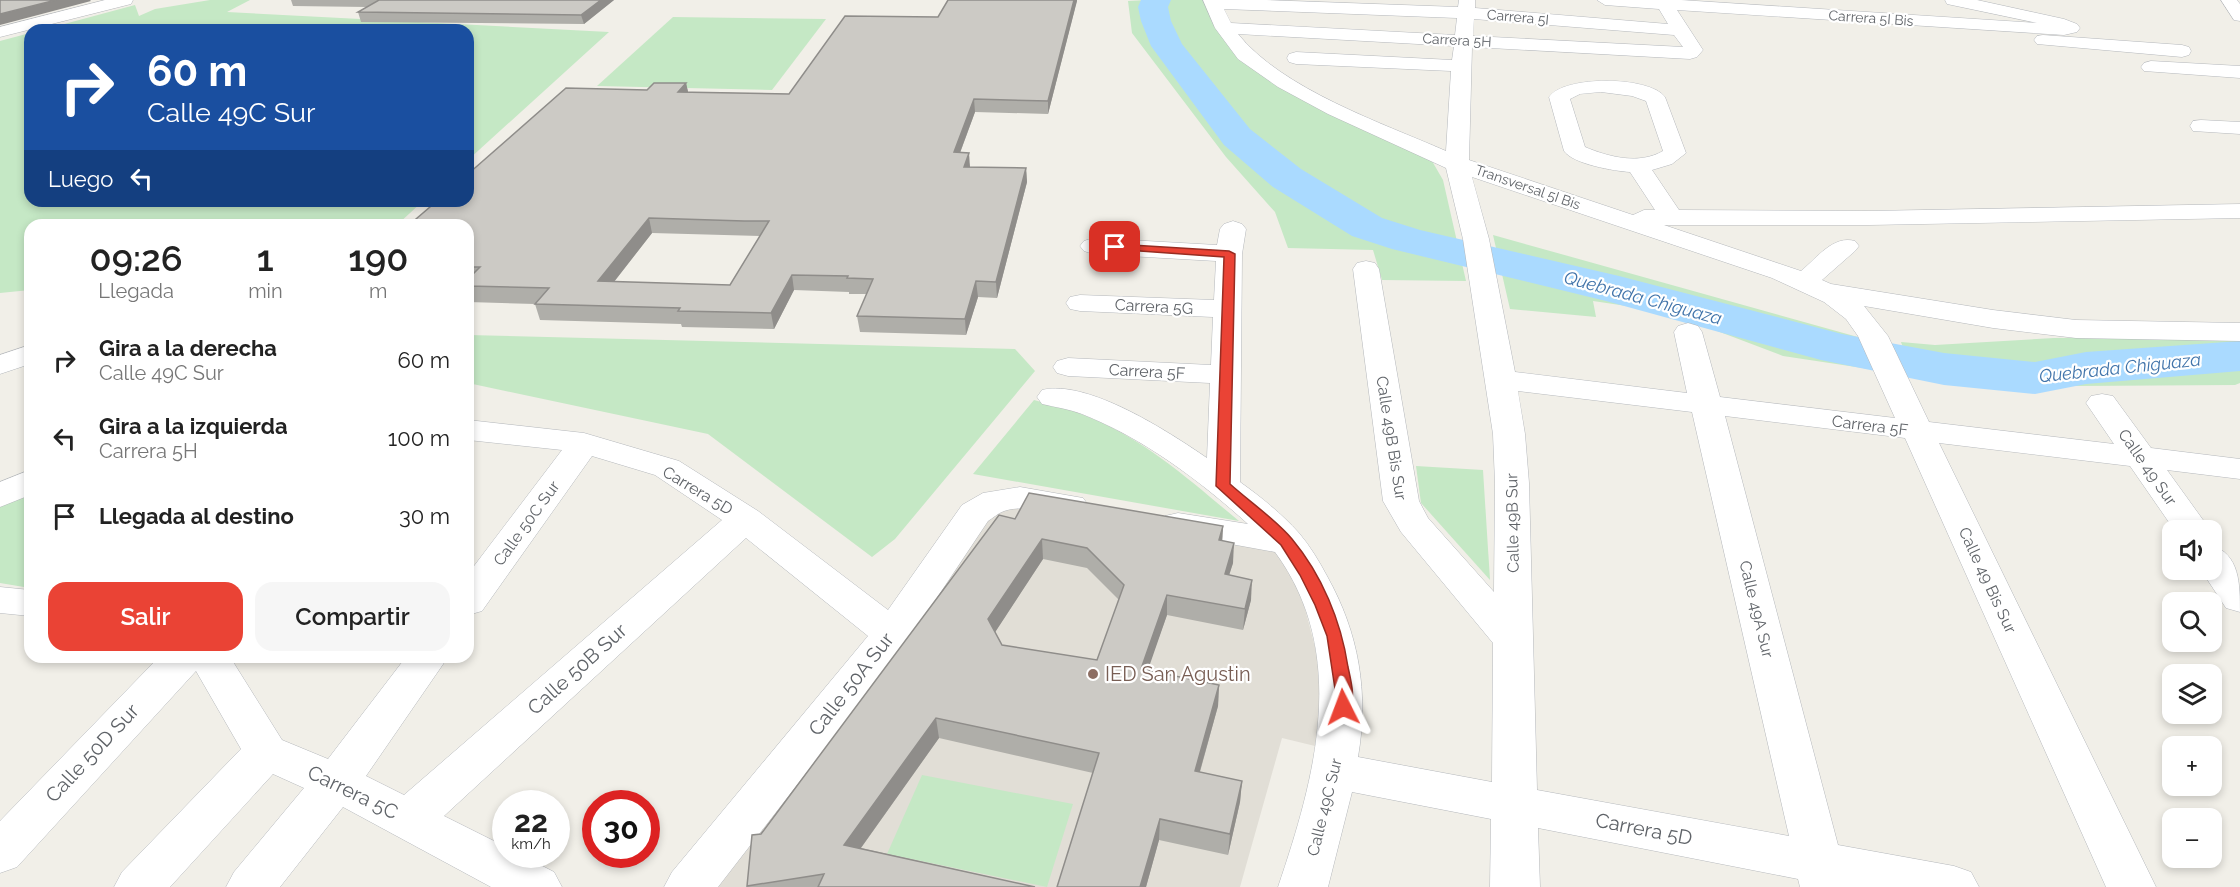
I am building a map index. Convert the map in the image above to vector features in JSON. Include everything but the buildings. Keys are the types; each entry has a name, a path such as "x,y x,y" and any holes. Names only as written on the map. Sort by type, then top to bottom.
{"street":[{"path":"31,24 125,0"},
{"path":"1605,0 1670,12 1756,15 2024,34 2182,51"},
{"path":"1934,0 1957,1 2064,24 2071,28 2024,34"},
{"path":"2229,0 2240,16"},
{"name":"Carrera 5I","path":"1212,2 1670,12"},
{"name":"Transversal 5I Bis","path":"1212,2 1224,28 1245,55 1307,96 1457,164 1814,286"},
{"name":"Calle 49B Sur","path":"1466,6 1457,164 1482,273 1509,434 1512,483 1515,887"},
{"name":"Carrera 5H","path":"1224,28 1690,53 1694,50 1670,12"},
{"path":"0,32 24,26"},
{"path":"1296,58 1461,66"},
{"path":"2117,65 2240,72"},
{"path":"1637,165 1667,159 1675,153 1655,97 1635,90 1601,86 1575,89 1559,97 1575,151 1605,161 1637,165 1672,217"},
{"path":"2201,126 2240,128"},
{"path":"1616,217 1869,218 2240,211"},
{"path":"1093,246 1231,241 1223,486"},
{"path":"1846,246 1814,286 1993,319 2076,329 2240,332"},
{"name":"Calle 49B Bis Sur","path":"1366,269 1401,501 1414,524 1514,641"},
{"name":"Calle 49 Bis Sur","path":"1814,286 1856,312 1867,324 2131,887"},
{"name":"Carrera 5G","path":"1080,303 1228,309"},
{"name":"Calle 49A Sur","path":"1688,332 1822,874"},
{"path":"0,365 24,356"},
{"name":"Carrera 5F","path":"1068,367 1226,375"},
{"name":"Carrera 5F","path":"1500,380 2240,469"},
{"name":"Calle 49C Sur","path":"1053,397 1091,406 1129,423 1170,447 1223,486 1286,542 1318,594 1335,636 1344,689 1343,726 1335,771 1303,887"},
{"name":"Calle 49 Sur","path":"2102,403 2185,520"},
{"name":"Carrera 5D","path":"474,431 585,443 668,468 746,519 892,634"},
{"name":"Calle 50C Sur","path":"474,594 585,443"},
{"path":"0,496 24,484"},
{"name":"Calle 50A Sur","path":"689,887 892,634 975,513 995,501 1020,498 1101,511"},
{"name":"Calle 50B Sur","path":"409,819 746,519"},
{"path":"1147,519 1286,542"},
{"path":"2222,573 2240,599"},
{"path":"0,600 24,602"},
{"name":"Calle 50D Sur","path":"0,853 62,784 179,663"},
{"path":"139,887 266,752 213,663"},
{"path":"250,887 336,782 424,663"},
{"name":"Carrera 5C","path":"266,752 336,782 537,887"},
{"name":"Carrera 5D","path":"1335,771 1514,805 1822,874 1954,887"}],"shaded area":[{"name":"IED San Agustin","path":"1022,502 1267,544 1281,558 1301,594 1315,647 1325,701 1315,746 1282,738 1240,887 704,887 985,520"}],"green space":[{"path":"210,0 250,0 227,12 456,24 64,24 135,5 139,16 155,9"},
{"path":"1203,0 1232,51 1432,161 1443,180 1466,281 1382,280 1373,250 1288,248 1275,212 1226,157 1132,33 1128,1"},
{"path":"673,17 826,19 772,90 597,86"},
{"path":"474,25 609,32 474,155"},
{"path":"24,35 24,207 416,207 404,219 24,219 24,291 0,293 0,41"},
{"path":"1493,235 1865,339 1876,370 1783,356 1667,312 1593,301 1596,317 1510,309"},
{"path":"474,335 1015,349 1035,371 895,539 872,557 708,434 474,384"},
{"path":"2054,338 2240,339 2240,383 2235,385 2076,386 1912,373 1901,342 1935,345"},
{"path":"1034,400 1084,415 1131,438 1169,464 1239,521 973,474"},
{"path":"1416,466 1483,470 1490,580 1421,503"},
{"path":"24,490 24,587 0,583 0,503"},
{"path":"922,775 1073,804 1047,887 887,854"}],"waterway":[{"name":"Quebrada Chiguaza","path":"1156,0 1153,7 1156,21 1167,46 1237,137 1287,178 1367,227 1408,240 1619,290 1839,349 1944,369 2035,378 2086,368 2240,356"}],"place":[{"name":"IED San Agustin","path":"1093,674"}],"route":[{"path":"1115,247 1229,254 1223,486 1286,542 1307,574 1323,605 1335,636 1344,689 1343,707"}]}
